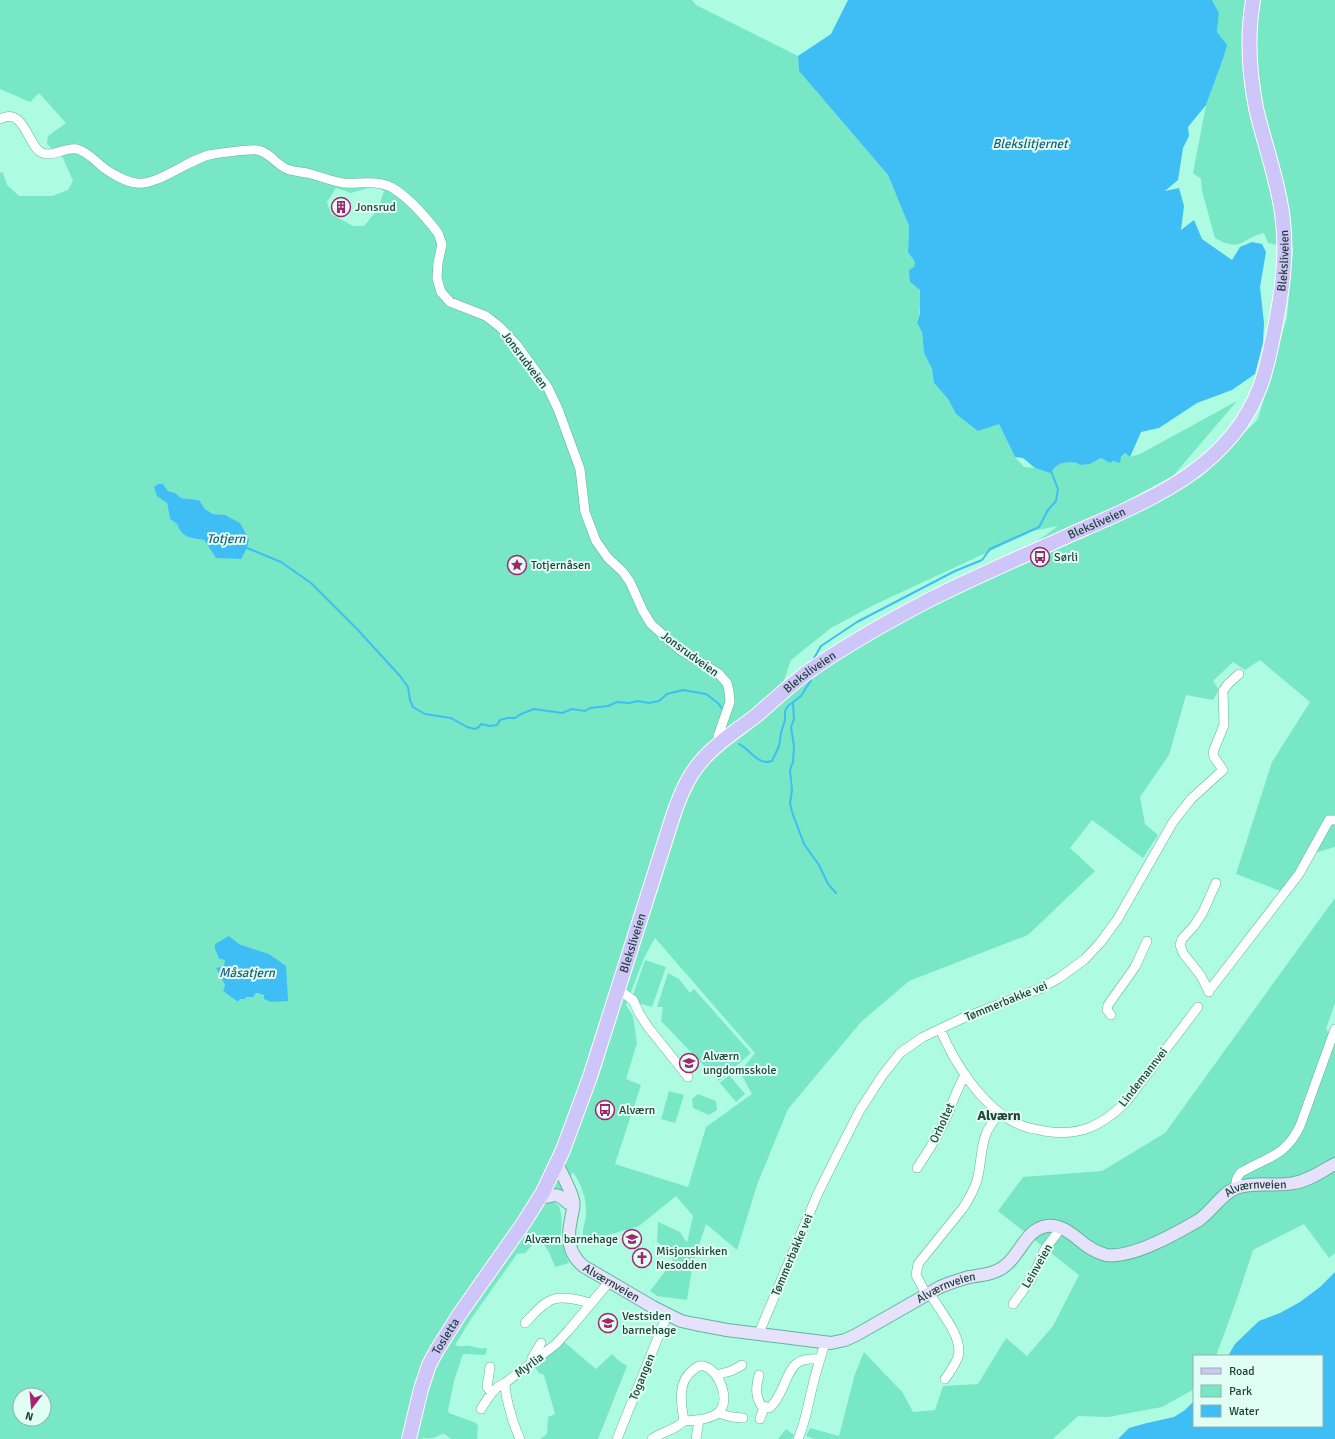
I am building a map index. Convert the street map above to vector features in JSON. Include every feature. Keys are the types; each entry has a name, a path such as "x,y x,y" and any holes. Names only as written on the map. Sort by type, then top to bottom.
{"main road":[{"name":"Bleksliveien","path":"554,1169 583,1098 679,801 698,765 719,744 805,674 825,661 891,621 955,588 1133,506 1187,478 1225,444 1241,424 1257,395 1264,375 1280,300 1284,262 1284,226 1280,199 1257,109 1251,76 1249,41 1253,0"},
{"name":"Alværnveien","path":"554,1169 574,1201 568,1241 572,1253 583,1266 667,1315 695,1324 825,1343 839,1342 856,1335 927,1293 954,1281 1000,1270 1013,1260 1027,1238 1034,1231 1048,1226 1061,1228 1100,1253 1113,1255 1128,1253 1156,1243 1199,1220 1235,1188 1252,1184 1294,1183 1305,1180 1335,1164"},
{"path":"540,1198 554,1169"},
{"name":"Alværnveien","path":"554,1169 566,1197 571,1219"},
{"path":"540,1198 556,1194 568,1203"},
{"name":"Tosletta","path":"410,1439 421,1389 427,1371 437,1350 540,1198"}],"street":[{"name":"Jonsrudveien","path":"0,119 10,116 16,119 26,131 38,150 43,154 48,155 66,150 77,149 87,154 112,173 138,184 159,178 193,160 203,157 258,150 264,152 283,168 343,183 383,184 392,188 410,201 438,233 441,240 437,272 438,284 441,292 450,302 486,316 500,326 516,344 548,388 558,409 580,469 585,512 589,525 596,540 608,558 623,572 630,582 643,611 651,624 680,650 718,673 727,682 730,702 718,736 719,744"},
{"name":"Tømmerbakke vei","path":"759,1333 818,1193 860,1110 882,1076 900,1053 923,1037 961,1019 1038,989 1077,965 1100,943 1123,910 1173,822 1191,799 1223,770 1214,758 1213,752 1224,725 1223,691 1225,686 1239,674"},
{"path":"1216,883 1203,912 1182,939 1180,945 1183,953 1211,990 1295,879 1328,820 1335,820"},
{"path":"1110,1015 1107,1010 1108,1005 1135,967 1146,941"},
{"path":"619,990 633,1000 648,1027 688,1077"},
{"name":"Lindemannvei","path":"1000,1114 1019,1125 1032,1129 1057,1133 1082,1131 1105,1120 1126,1102 1198,1007"},
{"path":"940,1029 970,1084 1000,1114 991,1122 986,1130 977,1180 968,1200 918,1264 916,1275 948,1322 958,1346 958,1357 945,1379"},
{"path":"1235,1188 1236,1178 1240,1173 1276,1155 1286,1147 1296,1135 1335,1029"},
{"name":"Orholtet","path":"917,1168 933,1144 945,1121 957,1089 965,1075"},
{"name":"Leinveien","path":"1013,1304 1032,1278 1045,1249 1061,1228"},
{"name":"Myrlia","path":"520,1439 511,1412 505,1389 505,1383 556,1344 609,1282"},
{"path":"525,1323 552,1299 558,1298 579,1300 591,1303"},
{"name":"Togangen","path":"617,1439 667,1315"},
{"path":"531,1364 532,1358 541,1343"},
{"path":"798,1439 804,1423 819,1359 825,1343"},
{"path":"759,1375 756,1392 759,1402 764,1407 769,1408 773,1405 795,1364 803,1360 819,1359"},
{"path":"716,1375 731,1371 742,1365"},
{"path":"652,1439 660,1433 679,1425 684,1421 700,1420 718,1413 723,1403 724,1394 716,1375 705,1366 698,1366 689,1373 684,1380 681,1401 684,1421"},
{"path":"490,1368 487,1387 491,1392"},
{"path":"481,1409 491,1392 505,1383"},
{"path":"760,1419 764,1407"},
{"path":"718,1413 743,1418"},
{"path":"696,1439 700,1420"}],"green space":[{"path":"0,0 692,0 696,5 798,56 799,71 888,175 909,226 908,252 915,262 920,291 920,307 917,323 922,332 924,353 932,369 934,383 948,399 956,414 999,424 1015,457 1024,467 1035,468 1050,473 1060,464 1072,462 1080,465 1090,464 1101,458 1110,463 1113,461 1117,462 1125,453 1130,457 1140,454 1237,401 1173,476 1103,513 1108,527 1201,477 1258,419 1287,317 1293,248 1268,243 1264,233 1236,245 1215,238 1202,191 1201,179 1193,173 1206,105 1223,59 1217,32 1219,13 1212,0 1335,0 1335,847 1314,853 1283,892 1236,874 1272,762 1310,702 1260,660 1245,670 1233,662 1213,681 1219,690 1213,700 1186,695 1169,755 1140,797 1145,824 1158,835 1143,858 1092,820 1070,848 1095,871 1028,935 909,981 861,1022 788,1109 757,1185 737,1250 706,1224 693,1263 687,1300 657,1296 650,1291 673,1261 669,1250 657,1242 658,1222 680,1232 687,1243 693,1216 676,1196 639,1226 584,1242 583,1234 586,1203 579,1182 573,1172 555,1203 559,1206 561,1214 561,1238 569,1263 555,1267 549,1252 539,1238 525,1253 517,1254 471,1319 455,1345 487,1348 485,1355 463,1354 454,1381 448,1410 449,1413 476,1423 478,1426 477,1439 451,1439 442,1434 432,1438 422,1439 0,1439 0,172 3,173 7,185 19,196 52,196 68,190 73,181 63,158 47,144 48,136 66,123 39,93 30,102 0,89","holes":["375,186 384,191 378,209 364,226 353,226 331,214 327,202 336,188 351,193","163,484 168,491 175,493 181,498 199,500 204,508 209,512 225,515 216,558 204,540 195,539 184,535 177,524 170,519","1058,526 1029,547 911,602 869,625 783,683 791,660 831,628 876,604 1033,531","655,938 755,1053 740,1072 752,1094 706,1127 688,1187 615,1164 641,1085 626,1079 637,1043 633,1016 626,1005 644,958","215,944 239,944 269,954 264,995 251,995 245,999 240,999 238,1002 223,991 225,985 216,968 225,966 225,960 219,959 215,949"]},
{"path":"1335,898 1335,1003 1326,1029 1335,1038 1335,1253 1329,1258 1304,1224 1253,1250 1216,1355 1193,1355 1193,1389 1162,1407 1108,1417 1078,1416 1053,1439 814,1439 806,1436 810,1428 839,1436 855,1374 864,1352 903,1393 913,1412 935,1410 943,1386 978,1384 1006,1338 1027,1356 1053,1326 1079,1275 998,1211 1023,1177 1102,1171 1165,1133"},
{"path":"645,960 666,967 652,1007 631,1001"},
{"path":"668,973 679,979 690,993 694,989 751,1053 719,1081 661,1021 663,1007 657,1007"},
{"path":"729,1075 745,1094 736,1102 720,1083"},
{"path":"669,1091 684,1095 675,1123 661,1119"},
{"path":"698,1094 716,1101 717,1110 709,1115 693,1108 692,1099"},
{"path":"563,1341 596,1369 612,1354 627,1366 598,1439 540,1439 547,1434 548,1417 555,1414 544,1375 539,1373 533,1365"},
{"path":"786,1429 794,1435 792,1439 778,1439"}],"water":[{"name":"Blekslitjernet","path":"848,0 1212,0 1219,13 1217,32 1227,45 1206,105 1188,127 1189,136 1183,148 1178,180 1165,191 1179,188 1184,206 1181,230 1194,220 1202,239 1232,260 1240,247 1252,242 1262,244 1266,252 1260,287 1264,323 1263,343 1255,374 1232,390 1197,403 1159,428 1141,432 1130,457 1125,453 1121,457 1120,463 1113,461 1110,463 1101,458 1090,464 1080,465 1072,462 1058,465 1050,473 1035,468 1023,458 1015,457 999,424 978,431 956,414 948,399 934,383 932,369 924,353 922,332 917,323 920,313 920,290 910,282 909,270 914,267 915,262 908,252 909,226 888,175 799,71 798,56 831,34"},
{"name":"Totjern","path":"158,484 163,484 168,491 175,493 181,498 199,500 205,509 213,514 225,515 240,523 249,539 247,548 241,559 216,558 204,540 191,538 184,535 177,524 170,519 167,503 157,496 154,487"},
{"name":"Måsatjern","path":"229,936 239,944 269,954 286,966 288,1001 271,1002 264,999 264,995 256,993 253,997 240,999 238,1002 223,991 225,985 216,968 224,966 225,960 219,959 215,949 215,944"},
{"path":"1335,1272 1335,1439 1118,1439 1129,1428 1174,1417 1185,1410 1193,1402 1193,1427 1323,1427 1323,1355 1229,1355 1235,1344 1259,1321 1280,1313 1300,1302 1320,1287"}],"waterway":[{"path":"814,658 821,646 857,622 955,571 982,560 990,549 1039,527 1048,510 1056,501 1058,489 1051,471"},
{"path":"247,548 281,562 311,583 357,629 400,676 408,687 410,700 413,707 425,714 451,718 467,727 475,729 481,724 490,726 497,725 500,720 515,718 534,709 562,713 572,709 585,711 590,708 608,706 617,702 629,703 638,701 649,703 659,701 667,694 683,690 706,694 718,703 723,710"},
{"path":"739,744 758,759 767,762 772,761 779,746 785,720 785,711 788,706 801,696 811,680"},
{"path":"793,702 794,719 791,727 794,746 793,762 790,770 792,790 790,803 792,812 804,844 819,865 828,884 836,893"}],"place":[{"name":"Jonsrud","path":"341,207"},
{"name":"Sørli","path":"1040,557"},
{"name":"Totjernåsen","path":"517,565"},
{"name":"Alværn ungdomsskole","path":"689,1063"},
{"name":"Alværn","path":"605,1110"},
{"name":"Alværn barnehage","path":"632,1239"},
{"name":"Misjonskirken Nesodden","path":"642,1258"},
{"name":"Vestsiden barnehage","path":"608,1323"}],"district":[{"name":"Alværn","path":"999,1115"}]}
